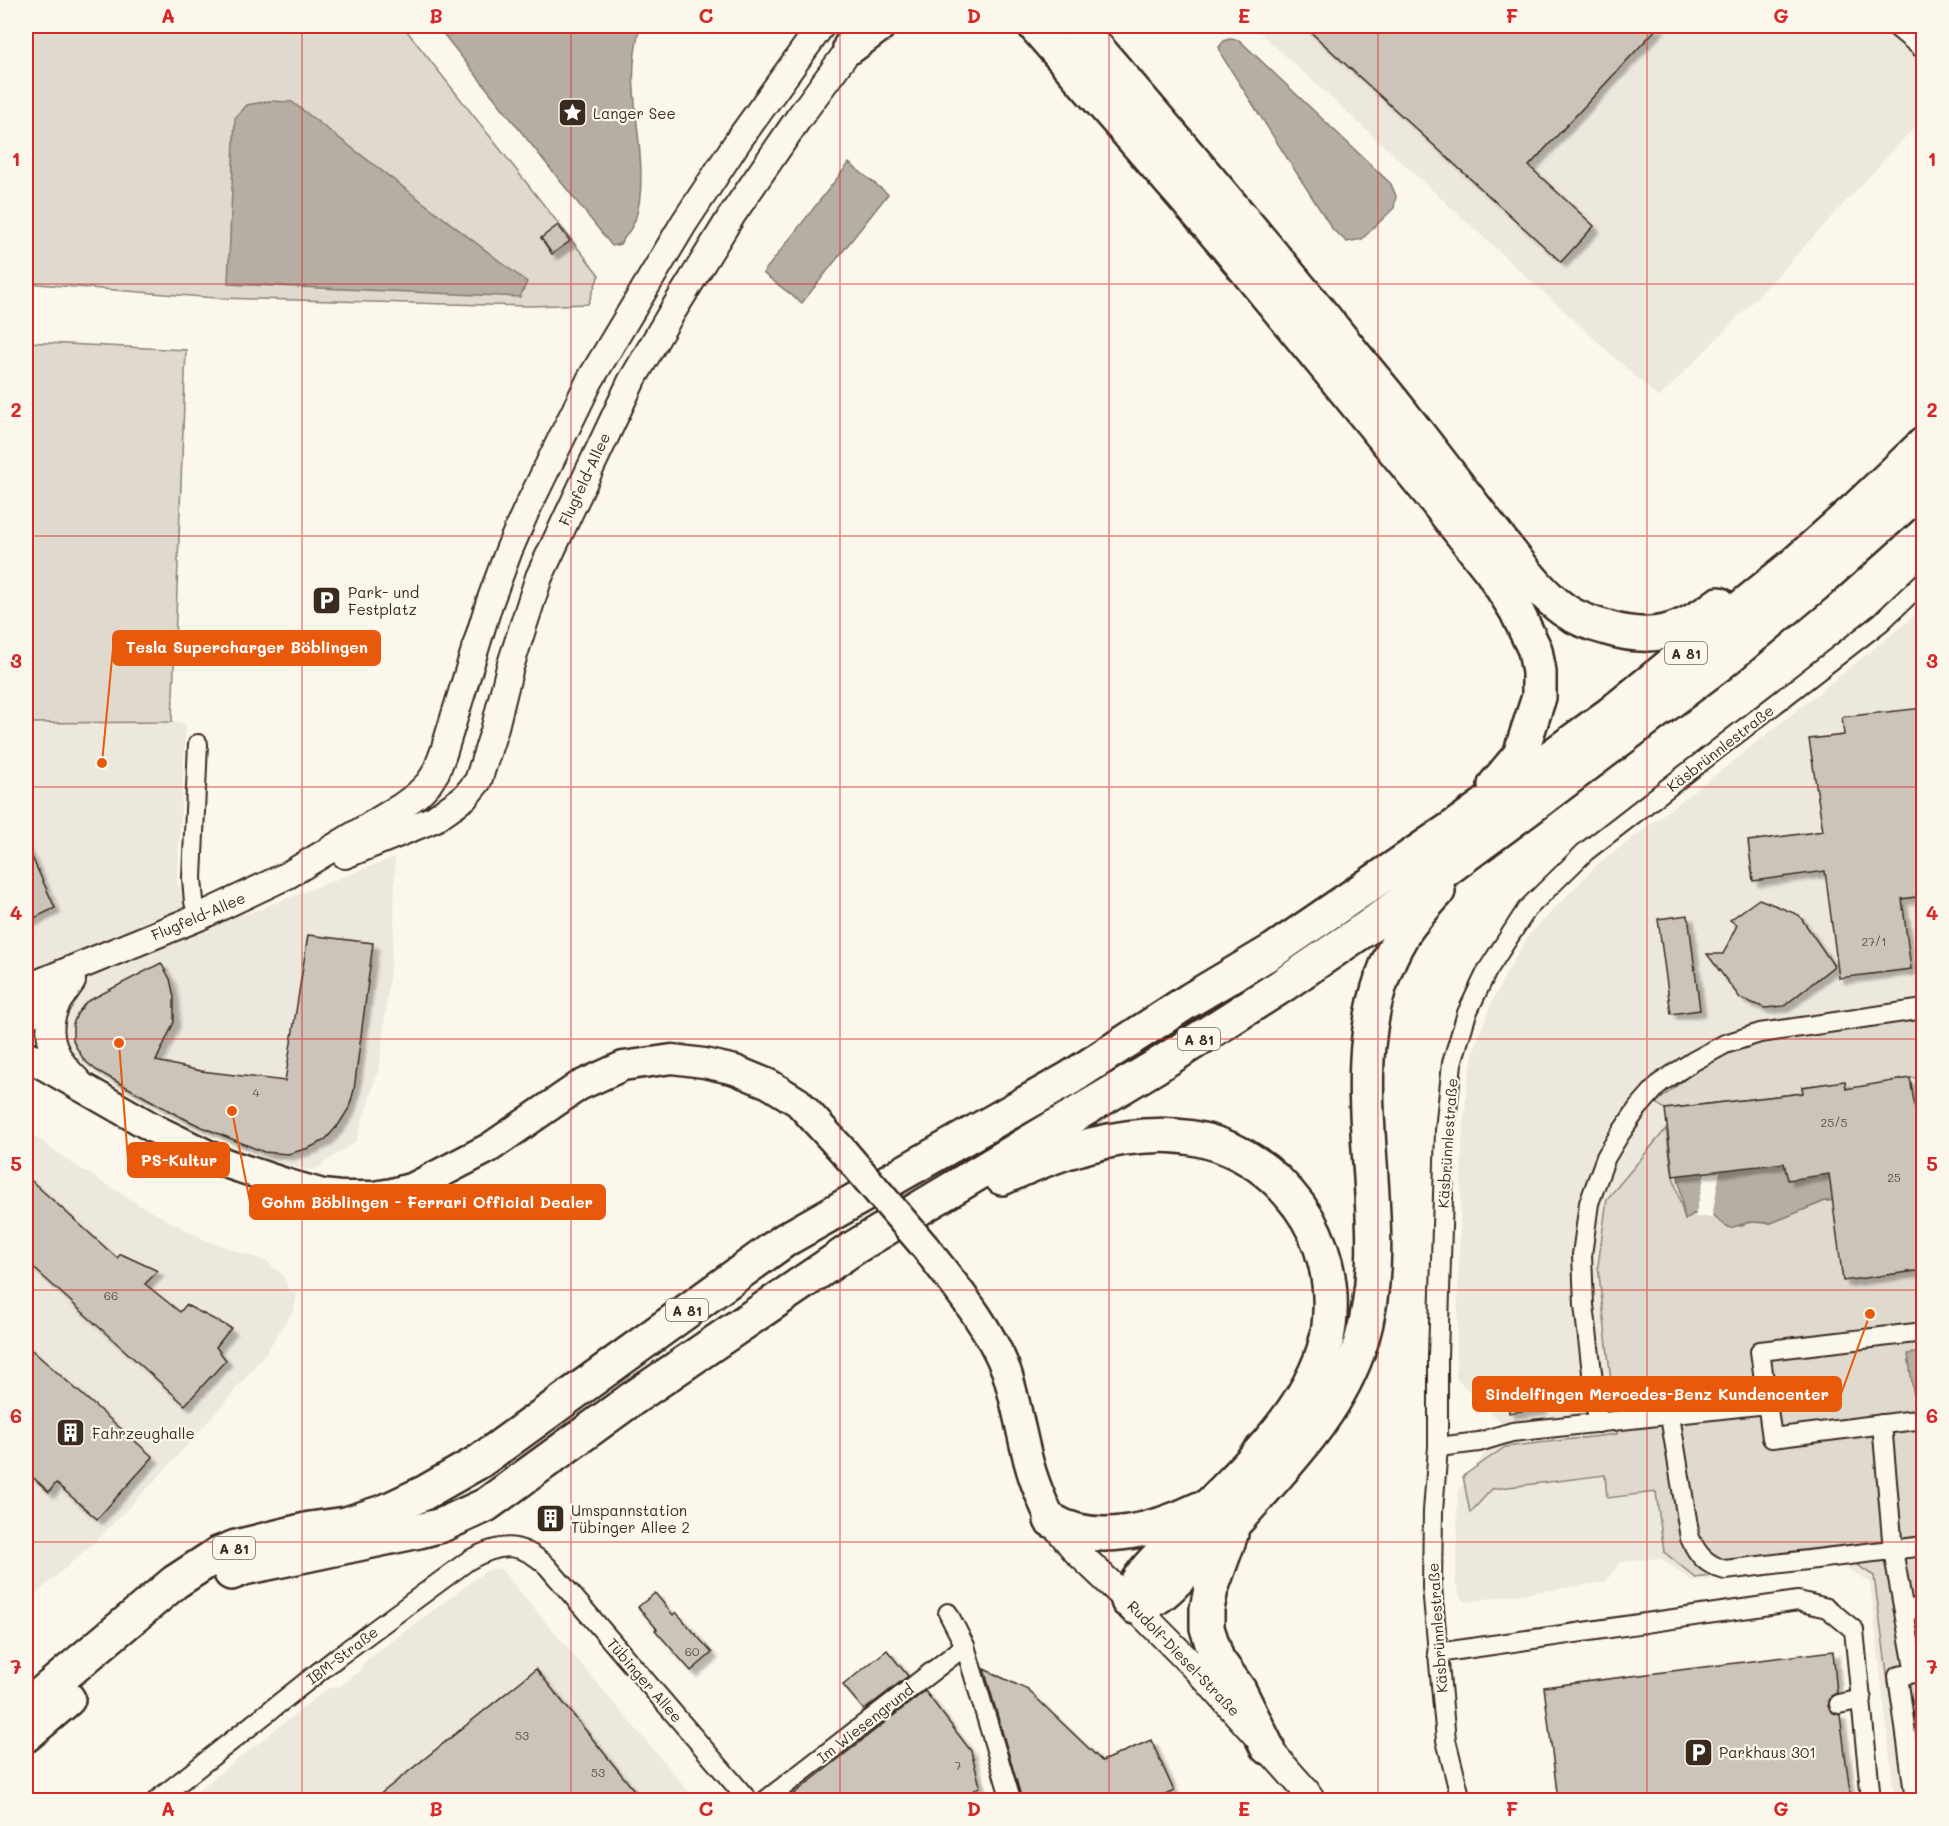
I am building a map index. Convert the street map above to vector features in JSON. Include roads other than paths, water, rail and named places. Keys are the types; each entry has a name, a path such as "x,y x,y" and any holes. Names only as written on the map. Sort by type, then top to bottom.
{"highway":[{"path":"858,36 878,26"},
{"path":"1035,26 1237,258 1432,496 1492,572 1516,609 1535,650 1539,672 1539,696 1533,718 1520,755 1454,827"},
{"path":"1078,26 1252,228 1404,415 1450,478 1534,581 1565,610 1590,623 1642,636 1663,634 1698,620 1917,465"},
{"path":"1099,26 1143,80 1252,228"},
{"name":"A 81","path":"26,1707 175,1582 200,1564 236,1547 310,1529 346,1524 386,1511 424,1493 480,1461 785,1240 1070,1078 1274,950 1454,827 1610,714 1917,465"},
{"name":"A 81","path":"26,1736 199,1588 244,1568 442,1525 486,1505 629,1401 855,1247 1155,1067 1280,987 1371,925 1721,663 1815,585 1917,465"},
{"path":"1132,1604 1157,1597 1190,1568 1236,1521 1322,1420 1339,1394 1361,1344 1372,1296 1375,1243 1367,1107 1367,1051 1375,1001 1391,955 1401,935 1435,895 1528,809"},
{"path":"855,1247 886,1242 928,1216 1039,1162 1096,1142 1141,1136 1198,1139 1224,1147 1249,1159 1270,1174 1290,1194 1316,1234 1325,1261 1329,1284 1329,1327 1323,1352 1305,1392 1259,1453 1145,1571 1132,1604"},
{"path":"1051,1520 1072,1529 1096,1533 1120,1533 1176,1520 1206,1506"},
{"path":"1236,1521 1211,1589 1207,1609 1207,1628 1217,1659 1239,1690 1266,1747"}],"main road":[{"name":"Flugfeld-Allee","path":"26,988 199,917 288,875 402,806 426,787 436,772 508,550 590,381 684,223 740,138 820,26"},
{"name":"Flugfeld-Allee","path":"288,875 434,819 465,797 478,781 533,593 556,539 631,382 732,215 858,36"},
{"name":"Flugfeld-Allee","path":"26,1017 106,954"},
{"path":"72,981 56,1006 51,1026 51,1042 63,1068 90,1092"},
{"path":"26,1055 155,1129 243,1170 323,1194 358,1196 392,1194 434,1178 489,1148 579,1086 623,1066 672,1059 735,1070 769,1084 798,1102 844,1152 925,1247 978,1317 1005,1368 1017,1403 1026,1451 1037,1491 1051,1520"},
{"name":"Rudolf-Diesel-Straße","path":"1051,1520 1076,1551 1206,1679 1312,1800"}],"street":[{"path":"1895,26 1923,50"},
{"name":"Käsbrünnlestraße","path":"1461,1800 1446,1740 1437,1653 1432,1587 1432,1511 1438,1447 1438,1356 1445,1130 1452,1064 1467,1013 1487,971 1527,909 1585,852 1881,622 1923,581"},
{"path":"198,744 192,878 194,902 199,917"},
{"path":"1598,1424 1584,1305 1582,1255 1589,1203 1618,1137 1638,1108 1660,1083 1725,1044 1760,1033 1923,1009"},
{"path":"1923,1332 1760,1351 1772,1438 1923,1419"},
{"path":"1438,1447 1479,1442 1512,1432 1767,1404"},
{"path":"1670,1416 1690,1538 1695,1550 1704,1561 1725,1570 1923,1546"},
{"path":"1882,1424 1893,1550 1919,1672 1898,1676 1915,1800"},
{"name":"IBM-Straße","path":"157,1800 339,1656 469,1560 486,1550 501,1546 518,1548 540,1560"},
{"name":"Tübinger Allee","path":"540,1560 748,1800"},
{"path":"1437,1653 1798,1601 1827,1608 1854,1629 1871,1800"},
{"path":"1905,1610 1923,1607"},
{"path":"948,1613 965,1646 1011,1800"},
{"name":"Im Wiesengrund","path":"766,1800 965,1646"},
{"path":"1839,1704 1862,1700"},
{"path":"1923,1716 1923,1725"}],"place":[{"name":"Langer See","path":"572,113"},
{"name":"Park- und Festplatz","path":"327,601"},
{"name":"Tesla Supercharger Böblingen","path":"102,763"},
{"name":"PS-Kultur","path":"119,1043"},
{"name":"Gohm Böblingen - Ferrari Official Dealer","path":"232,1111"},
{"name":"Sindelfingen Mercedes-Benz Kundencenter","path":"1870,1314"},
{"name":"Fahrzeughalle","path":"71,1433"},
{"name":"Umspannstation Tübinger Allee 2","path":"550,1519"},
{"name":"Parkhaus 301","path":"1698,1752"}]}
